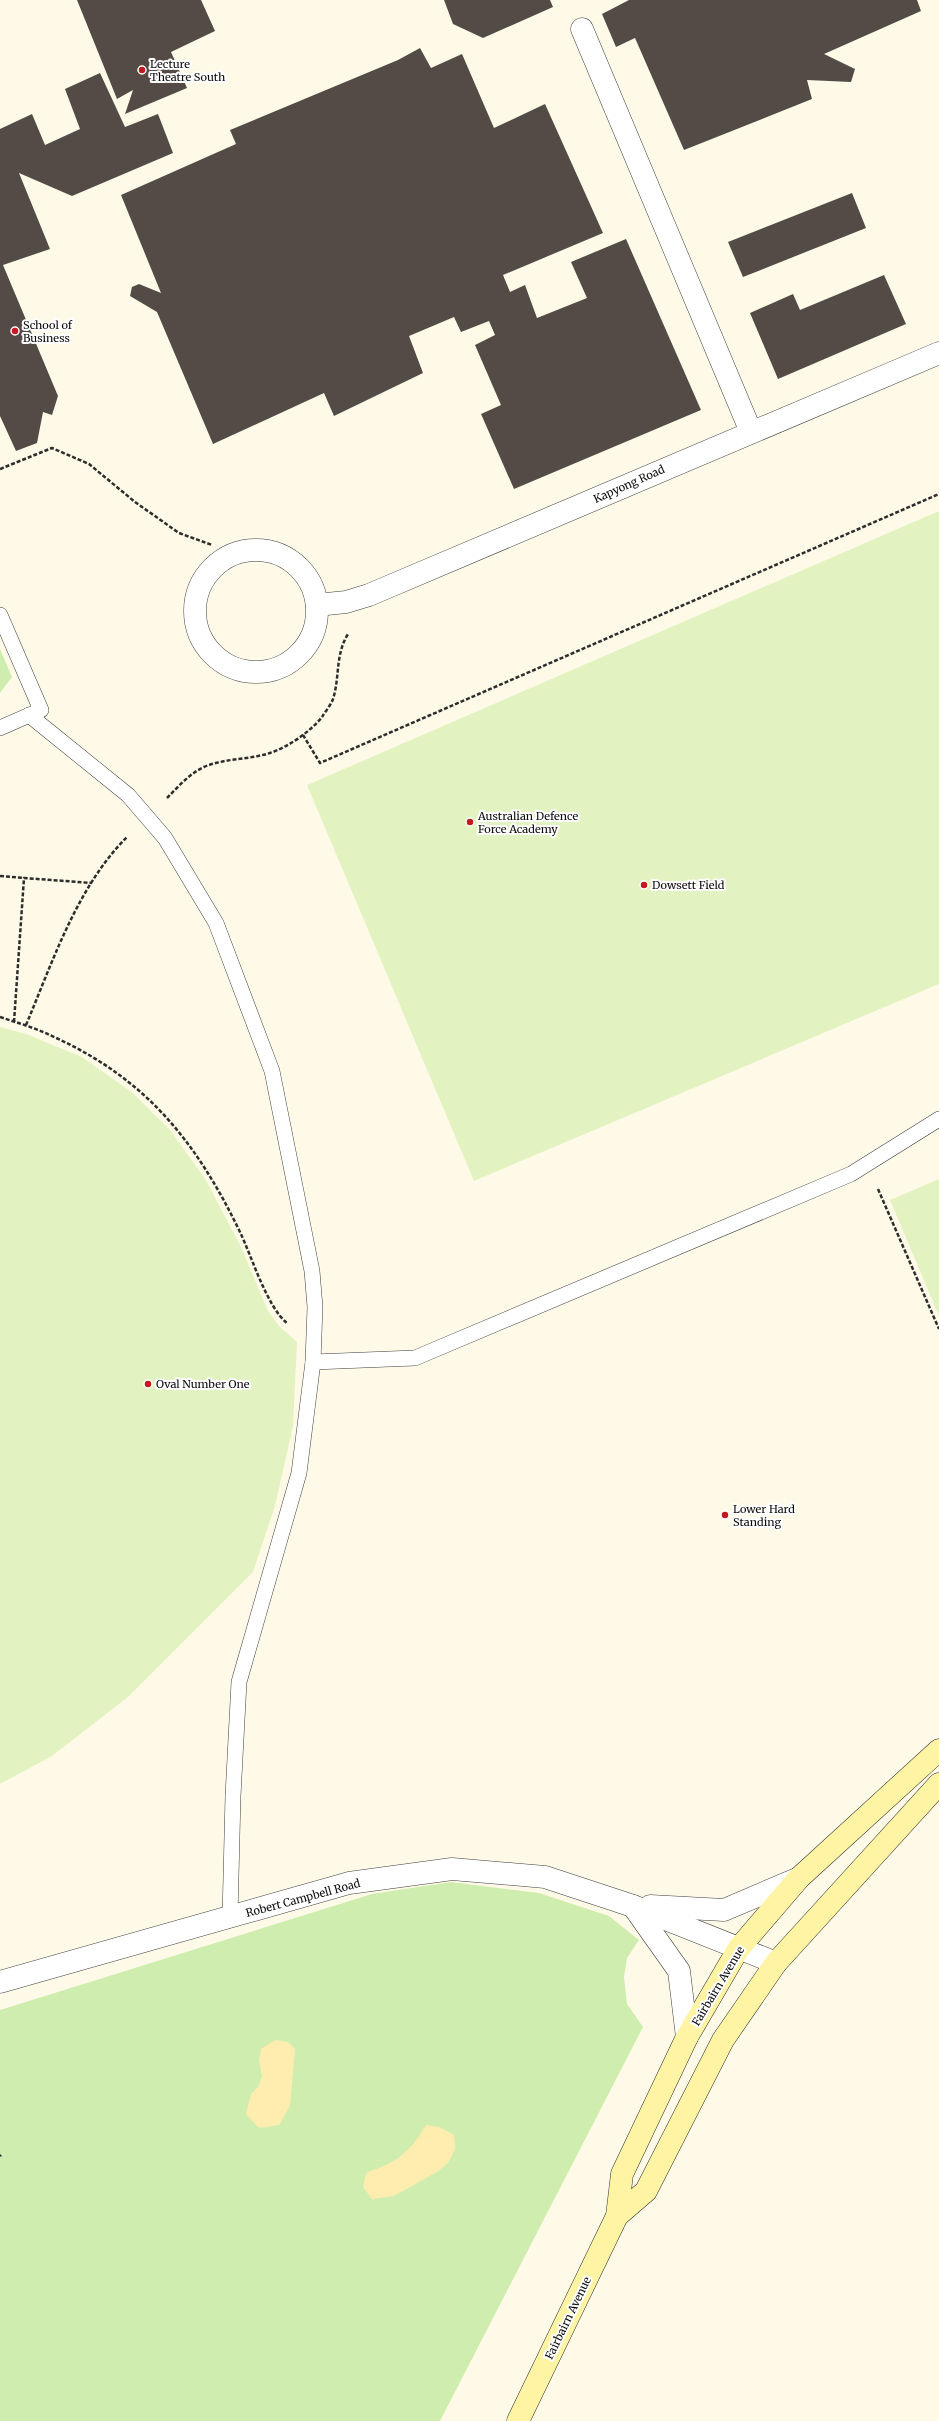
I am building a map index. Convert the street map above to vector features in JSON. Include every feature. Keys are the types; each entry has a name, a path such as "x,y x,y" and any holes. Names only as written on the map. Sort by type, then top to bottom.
{"main road":[{"name":"Fairbairn Avenue","path":"518,2421 617,2216 622,2174 687,2037 738,1948 799,1878 939,1750"},
{"name":"Fairbairn Avenue","path":"617,2216 646,2191 723,2040 776,1964 939,1784"}],"street":[{"path":"582,29 751,432"},
{"name":"Kapyong Road","path":"317,605 346,602 369,595 939,353"},
{"path":"256,550 278,554 297,565 310,584 317,605 316,625 308,643 302,651 278,668 259,671 239,669 213,654 202,637 196,617 198,594 208,574 224,559 244,551 256,550"},
{"name":"Robert Campbell Road","path":"0,1982 349,1884 452,1868 545,1876 633,1906 776,1964"},
{"name":"Robert Campbell Road","path":"633,1906 724,1910 799,1878"},
{"path":"633,1906 679,1971 687,2037"}],"lane":[{"path":"0,615 41,710 0,728"},
{"path":"29,715 128,795 165,838 216,923 272,1071 312,1271 313,1362 299,1473 239,1682 233,1796 230,1917"},
{"path":"313,1362 415,1358 851,1174 939,1119"}],"path":[{"path":"0,469 52,448 89,464 135,502 179,533 212,545"},
{"path":"303,735 320,763 939,494"},
{"path":"174,792 191,775 203,768 226,760 270,753 303,735 321,718 333,699 337,663 343,643 352,630"},
{"path":"26,1025 60,944 92,883 109,858"},
{"path":"0,876 92,883"},
{"path":"14,1022 24,878"},
{"path":"0,1017 26,1025 83,1052 116,1072 145,1095 173,1122 213,1179 277,1312 314,1344"},
{"path":"867,1164 939,1330"}],"green space":[{"name":"Dowsett Field","path":"939,511 939,984 474,1181 307,785"},
{"path":"0,649 12,677 0,693"},
{"name":"Oval Number One","path":"0,1027 26,1034 82,1057 133,1093 170,1130 206,1180 242,1249 268,1311 280,1327 297,1342 293,1426 275,1506 253,1572 128,1697 52,1756 0,1784"},
{"path":"939,1179 939,1316 890,1200"},
{"path":"451,1882 539,1893 609,1916 639,1940 627,1958 624,1977 627,2004 643,2027 440,2421 0,2421 0,2010 372,1894"}],"sand":[{"path":"275,2040 288,2042 295,2049 290,2106 279,2125 259,2128 246,2114 251,2094 258,2087 262,2076 259,2061 261,2049"},
{"path":"426,2125 439,2127 454,2135 455,2149 448,2163 437,2172 394,2196 372,2199 363,2187 366,2173 386,2165 401,2156 414,2143"}],"building":[{"name":"Lecture Theatre South","path":"77,0 201,0 215,31 171,52 187,88 125,114 133,90 117,99"},
{"path":"444,0 550,0 553,7 483,38 453,24"},
{"path":"629,0 917,0 921,11 824,54 855,69 851,82 807,80 812,99 684,150 635,38 616,47 602,14"},
{"path":"420,48 431,68 462,54 494,128 545,104 603,233 503,275 510,292 525,285 537,318 587,298 571,262 626,239 701,410 514,489 481,414 501,405 475,345 495,335 489,321 461,332 454,317 409,336 423,373 334,416 324,393 213,444 157,312 130,296 132,287 139,284 161,293 121,195 236,144 230,130 398,60"},
{"path":"100,73 125,127 158,114 173,153 72,196 19,173 50,249 3,265 58,396 52,415 43,412 37,443 16,451 0,416 0,129 32,114 45,145 80,129 65,89"},
{"path":"852,193 866,228 743,277 728,242"},
{"path":"884,275 906,324 778,379 750,313 793,294 800,310"}],"place":[{"name":"Lecture Theatre South","path":"142,70"},
{"name":"School of Business","path":"15,331"},
{"name":"Australian Defence Force Academy","path":"470,822"},
{"name":"Dowsett Field","path":"644,885"},
{"name":"Oval Number One","path":"148,1384"},
{"name":"Lower Hard Standing","path":"725,1515"}]}
